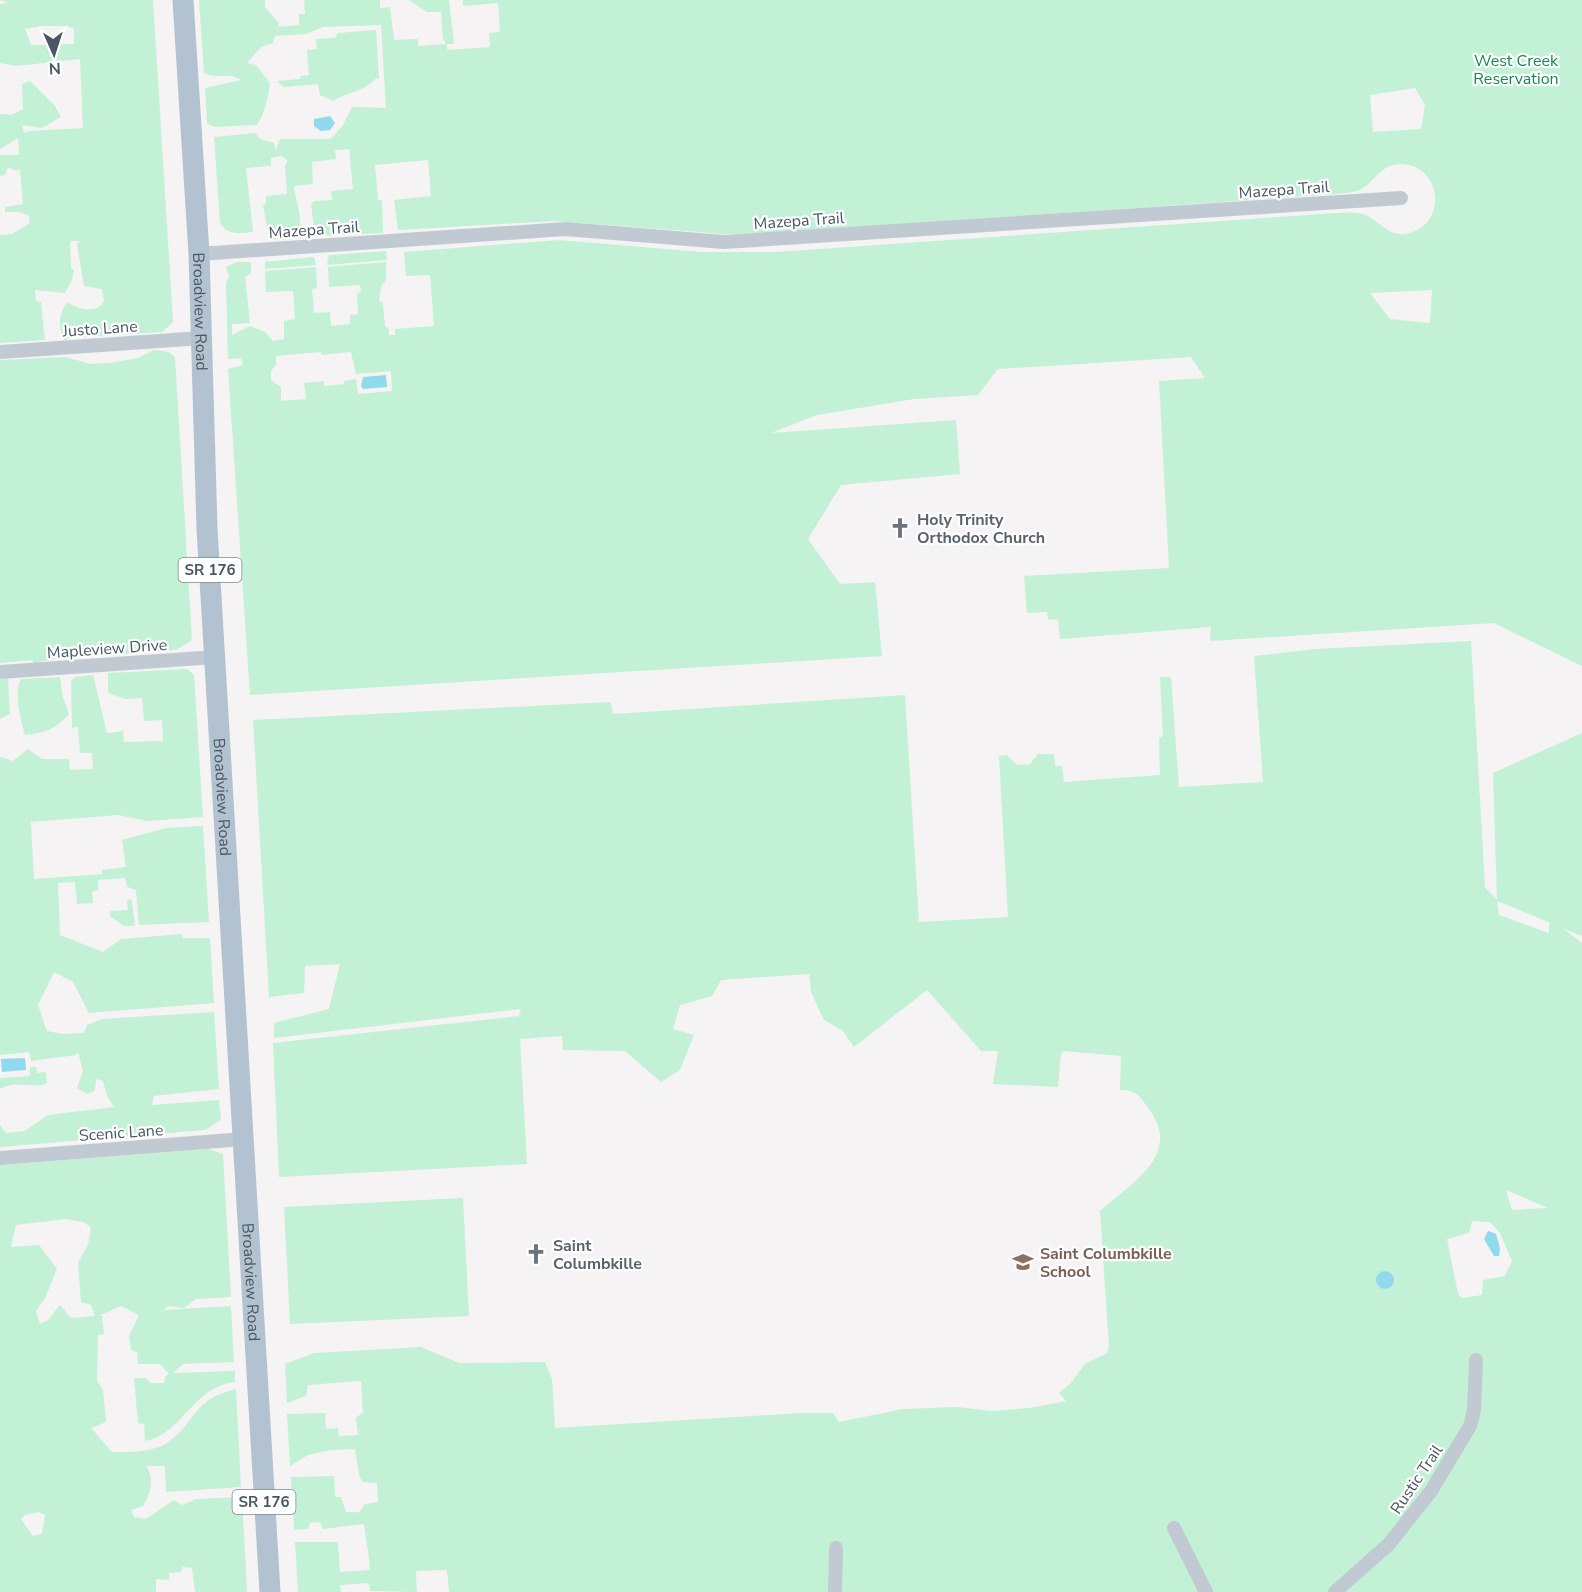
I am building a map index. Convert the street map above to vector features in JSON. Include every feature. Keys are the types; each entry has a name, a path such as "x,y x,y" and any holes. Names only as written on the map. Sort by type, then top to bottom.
{"main road":[{"name":"Broadview Road","path":"183,0 199,254 207,529 270,1592"}],"street":[{"name":"Mazepa Trail","path":"199,254 565,229 724,242 1401,198"},
{"name":"Justo Lane","path":"0,352 202,338"},
{"name":"Mapleview Drive","path":"0,672 216,657"},
{"name":"Scenic Lane","path":"0,1158 243,1139"},
{"name":"Rustic Trail","path":"1335,1592 1389,1544 1433,1488 1470,1426 1474,1410 1476,1360"},
{"path":"1174,1528 1206,1592"},
{"path":"835,1592 836,1548"}],"green space":[{"path":"0,0 153,0 173,322 162,332 69,338 65,341 60,322 67,302 76,307 92,309 104,301 102,289 84,286 77,244 80,241 70,241 71,268 74,270 65,293 35,290 36,301 41,302 45,340 0,343 0,235 12,234 30,223 29,216 20,212 5,212 5,207 23,204 20,169 16,171 8,167 5,175 0,176 0,155 19,155 18,138 0,149 0,114 11,115 23,109 22,84 30,81 55,106 61,117 42,128 22,125 24,133 83,128 80,59 16,66 0,63 0,4 8,3","holes":["40,26 68,26 74,29 74,44 31,45 25,29"]},
{"name":"West Creek Reservation","path":"199,0 265,0 265,7 279,23 278,27 299,25 299,14 305,14 304,0 380,0 380,8 390,7 394,40 418,39 418,46 446,44 443,38 441,12 427,12 409,0 449,0 454,44 447,44 447,50 490,47 489,33 500,32 498,3 463,6 463,0 1582,0 1582,666 1494,623 1210,641 1211,627 1060,639 1058,619 1048,620 1047,612 1027,613 1024,576 1169,568 1159,381 1205,378 1191,357 998,369 978,395 914,399 817,415 771,433 956,420 960,474 841,485 808,539 840,584 875,582 882,656 250,695 228,369 243,365 241,358 228,359 226,283 229,277 226,267 237,262 251,262 251,273 245,277 250,323 232,324 232,335 250,326 265,332 273,341 284,339 284,321 295,319 293,291 266,292 265,271 316,267 317,288 312,289 314,313 330,312 331,326 350,324 350,315 358,314 357,293 361,292 360,285 329,287 328,267 386,262 386,280 381,286 379,301 383,303 385,326 389,329 389,335 395,335 395,329 434,326 430,275 406,276 404,252 559,240 701,252 776,252 1348,213 1364,214 1389,231 1405,234 1419,229 1429,221 1434,209 1435,197 1432,185 1425,174 1415,167 1400,164 1389,166 1363,188 1348,193 775,233 724,234 555,221 398,230 394,200 431,196 428,160 375,165 378,200 382,200 383,233 315,236 311,204 314,201 332,200 331,191 353,189 349,149 335,150 336,159 312,162 313,184 294,186 300,218 298,237 269,240 263,205 266,204 266,196 287,194 285,165 288,161 282,156 271,158 271,166 246,168 253,232 231,232 220,223 214,137 256,133 260,139 274,143 276,150 280,139 331,139 343,125 352,107 386,108 381,25 323,27 306,34 275,36 273,43 261,47 247,63 256,65 270,83 266,105 257,125 214,127 207,123 205,88 241,80 231,76 214,76 204,73","holes":["1415,88 1425,105 1421,129 1373,132 1370,95","1432,290 1430,323 1390,319 1370,293","351,352 356,374 391,371 392,391 358,394 356,379 344,381 344,384 324,386 324,381 304,383 306,399 281,401 281,387 271,380 271,371 276,365 276,356"]},
{"path":"376,30 379,79 375,79 360,89 333,101 320,95 318,84 284,87 277,81 300,79 301,76 309,75 307,50 317,49 316,39 335,38 338,33"},
{"path":"386,251 387,260 327,265 329,255"},
{"path":"314,257 316,265 265,269 265,262"},
{"path":"154,350 169,352 175,357 192,640 176,650 55,659 34,663 32,660 0,663 0,360 66,357 90,364 110,363 138,358"},
{"path":"1471,641 1485,887 1497,900 1493,773 1582,733 1582,936 1564,929 1582,943 1582,1592 449,1592 447,1570 416,1571 417,1592 370,1591 369,1583 340,1585 341,1592 298,1592 295,1542 338,1542 340,1572 370,1570 364,1524 323,1529 320,1522 310,1523 308,1529 294,1530 291,1477 334,1476 335,1497 341,1497 346,1512 358,1512 358,1514 365,1504 378,1502 377,1483 363,1482 359,1475 355,1449 331,1450 308,1455 290,1466 287,1414 325,1413 326,1429 338,1428 339,1436 358,1435 356,1418 363,1412 361,1381 308,1385 306,1396 287,1403 285,1364 314,1353 421,1347 459,1363 545,1362 552,1379 555,1428 801,1413 833,1413 839,1422 903,1409 957,1407 991,1411 1030,1408 1066,1401 1059,1393 1071,1383 1085,1364 1107,1353 1109,1347 1100,1211 1149,1167 1157,1154 1160,1140 1158,1125 1143,1101 1134,1093 1120,1090 1121,1056 1064,1051 1061,1054 1058,1087 993,1084 998,1051 981,1051 927,990 854,1047 843,1031 824,1020 811,992 809,974 721,980 712,996 680,1005 673,1029 694,1035 680,1070 661,1082 625,1051 563,1050 562,1036 520,1039 527,1164 279,1177 273,1043 519,1016 521,1009 274,1038 274,1023 329,1009 340,964 305,966 304,993 269,997 253,720 611,702 613,714 905,695 919,922 1008,917 999,756 1007,755 1017,765 1030,764 1038,754 1054,754 1055,766 1062,766 1064,782 1160,775 1159,738 1163,736 1160,677 1171,677 1179,787 1263,782 1254,656 1316,649","holes":["1497,901 1551,923 1549,933 1499,915","1506,1190 1547,1208 1512,1210","1472,1221 1490,1222 1500,1233 1512,1261 1505,1276 1483,1280 1482,1295 1462,1298 1458,1294 1447,1239 1469,1233"]},
{"path":"187,669 194,675 203,817 147,821 118,815 31,822 34,879 102,874 102,870 126,867 122,840 166,828 203,826 209,922 139,925 136,890 127,887 125,878 98,880 98,890 92,892 93,903 77,904 75,882 58,883 60,935 103,952 121,939 182,934 183,938 210,938 214,1003 89,1013 73,982 54,972 38,1005 47,1031 63,1034 84,1033 87,1025 102,1019 214,1012 219,1089 154,1096 152,1105 219,1100 221,1120 205,1130 0,1147 0,1125 6,1133 25,1131 48,1115 114,1107 107,1096 103,1081 96,1079 95,1091 87,1094 77,1088 83,1071 78,1052 76,1055 31,1061 29,1052 0,1055 0,757 13,761 28,749 42,759 69,759 70,770 93,769 92,753 80,753 78,727 72,728 71,681 75,677 93,675 107,733 123,731 124,742 163,741 162,720 144,721 142,698 125,699 108,693 108,673"},
{"path":"60,677 62,694 69,714 50,729 25,735 18,699 21,679"},
{"path":"8,678 10,714 0,719 0,679"},
{"path":"131,896 135,926 124,926 110,916 110,911 128,910 127,900 131,899"},
{"path":"30,1067 36,1067 37,1073 46,1072 47,1083 13,1085 0,1089 0,1078 30,1076"},
{"path":"208,1149 223,1154 231,1297 196,1299 184,1308 168,1306 164,1310 231,1306 234,1362 183,1364 173,1373 235,1371 235,1382 221,1385 208,1392 169,1430 145,1441 144,1424 138,1423 134,1378 146,1378 151,1383 164,1383 165,1377 169,1374 160,1364 138,1364 137,1352 131,1350 129,1336 139,1315 121,1306 98,1316 102,1316 104,1334 98,1335 97,1381 103,1390 106,1422 91,1428 112,1452 150,1450 171,1440 212,1398 236,1389 241,1487 166,1492 165,1466 146,1466 151,1481 150,1491 143,1506 131,1510 134,1517 146,1519 174,1500 182,1505 196,1499 242,1497 247,1592 195,1592 192,1568 182,1567 181,1572 169,1573 169,1580 156,1579 156,1592 0,1592 0,1165","holes":["66,1219 83,1222 91,1227 88,1245 78,1262 81,1302 91,1305 95,1316 71,1318 60,1305 48,1320 40,1324 36,1311 45,1298 57,1269 39,1245 11,1247 16,1225","38,1512 45,1515 42,1534 33,1536 21,1519 25,1515"]},
{"path":"463,1198 469,1316 290,1324 284,1207"}],"water":[{"path":"330,116 335,123 330,130 321,131 314,126 314,119"},
{"path":"386,375 387,387 363,389 361,386 363,377"},
{"path":"25,1058 26,1070 2,1072 1,1059"},
{"path":"1488,1231 1496,1234 1500,1248 1499,1256 1494,1256 1484,1239"},
{"path":"1385,1271 1391,1274 1394,1280 1391,1286 1385,1289 1379,1286 1376,1280 1379,1274"}],"place":[{"name":"Holy Trinity Orthodox Church","path":"900,528"},
{"name":"Saint Columbkille","path":"536,1254"},
{"name":"Saint Columbkille School","path":"1023,1262"}]}
